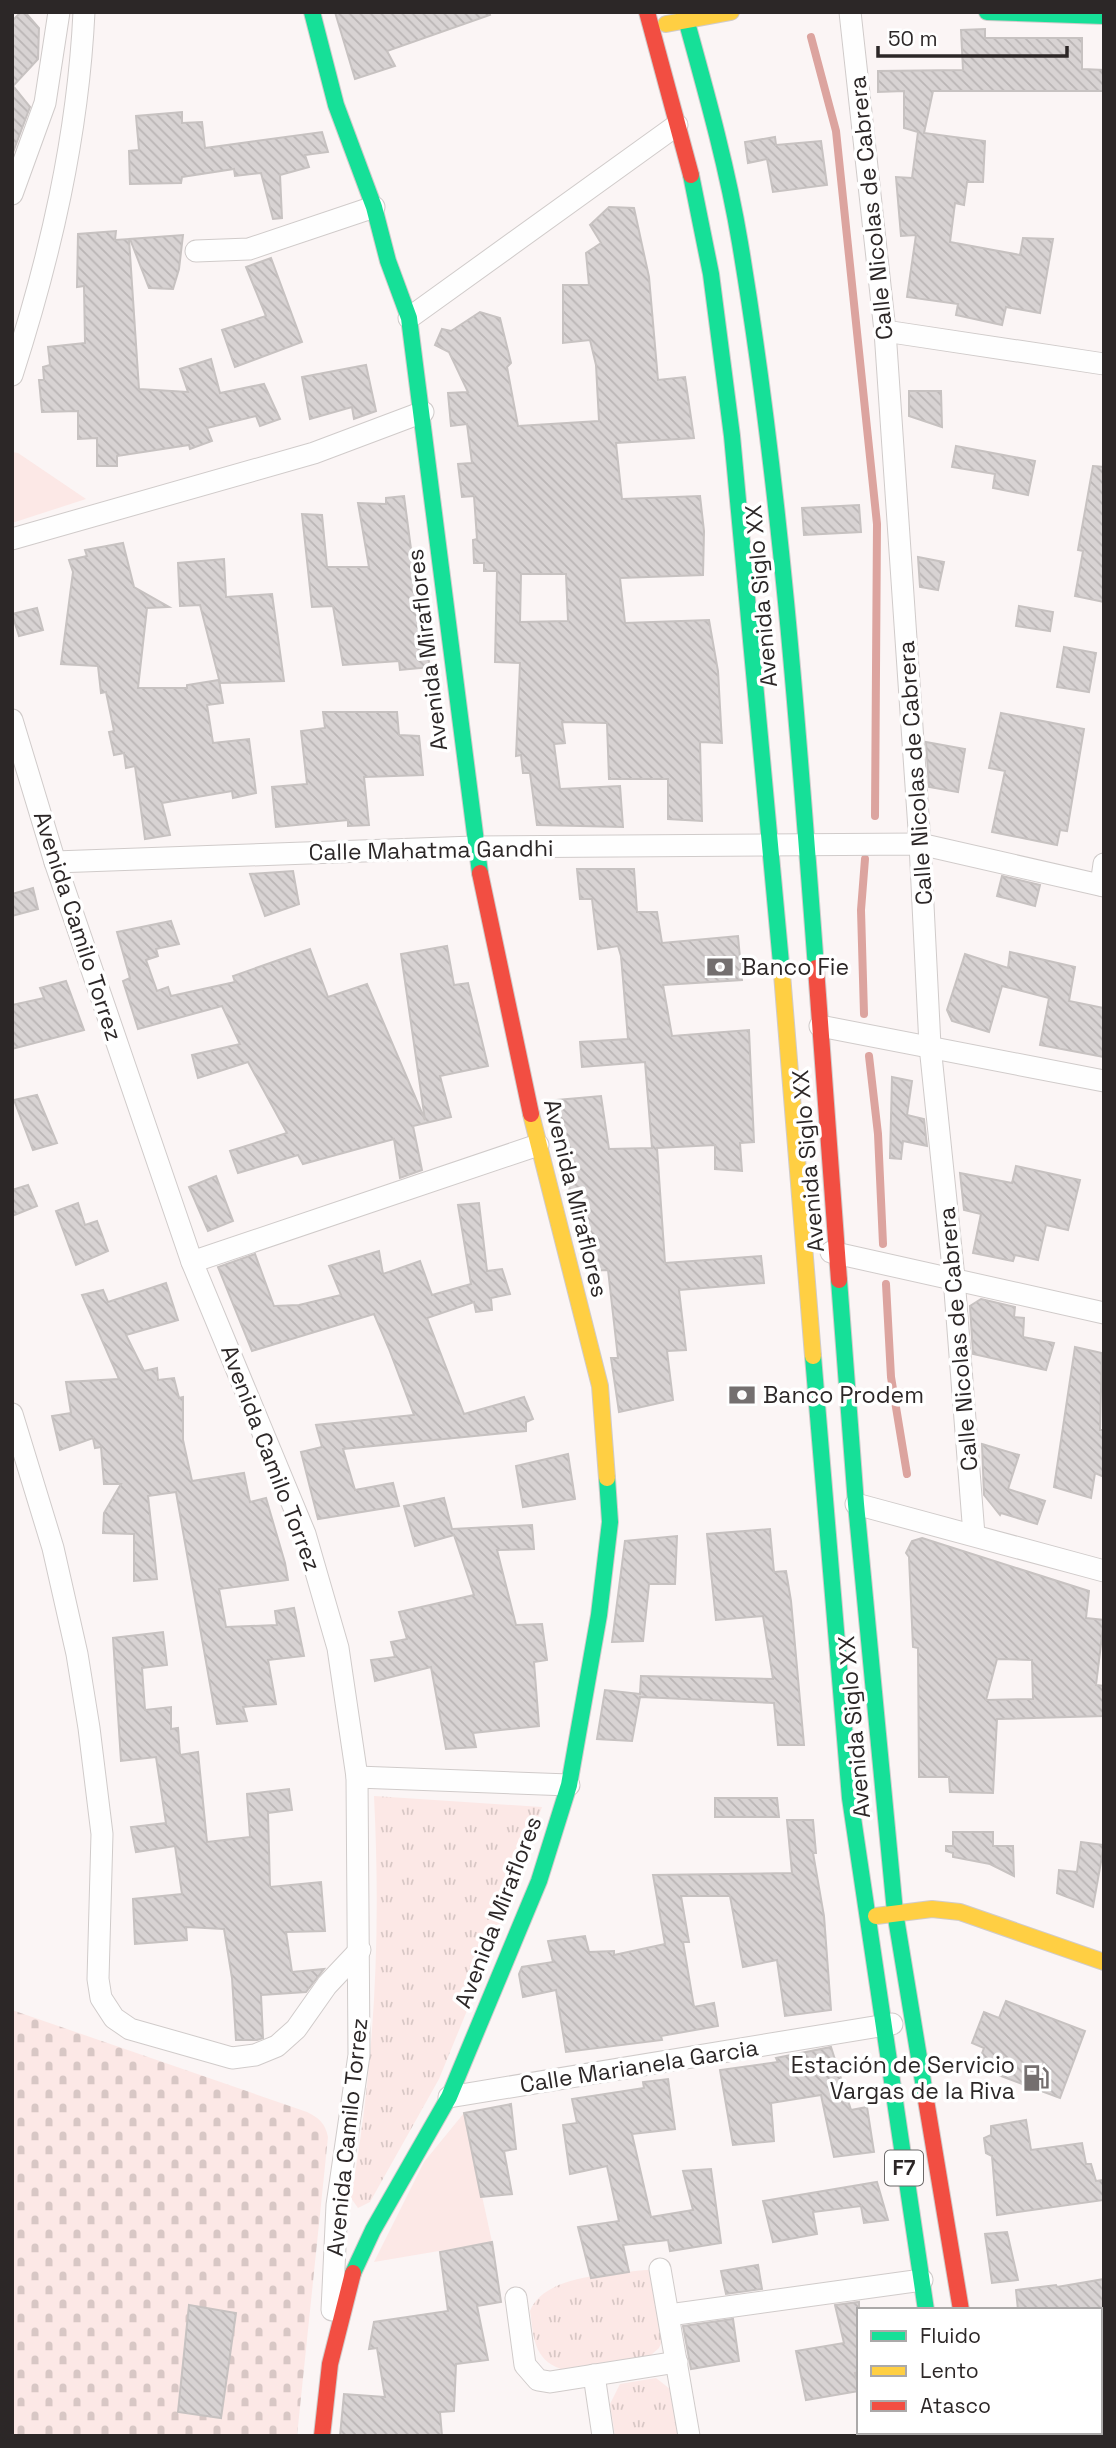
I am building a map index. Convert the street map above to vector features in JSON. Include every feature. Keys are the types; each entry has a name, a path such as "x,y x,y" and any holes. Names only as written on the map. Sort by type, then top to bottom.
{"main road":[{"name":"Avenida Miraflores","path":"312,12 336,105 374,207 388,261 409,318 423,412 474,847 538,1145 600,1385 610,1522 599,1615 569,1786 539,1881 449,2097 373,2230 349,2282 330,2364"},
{"name":"Avenida Siglo XX","path":"648,12 695,190 713,288 732,436 771,846 850,1798 926,2308"},
{"path":"653,28 685,15 731,12"},
{"path":"987,12 1101,15"},
{"name":"Avenida Siglo XX","path":"685,15 724,166 756,337 771,463 807,845 856,1504 895,1912 961,2308"},
{"path":"866,1918 932,1909 960,1912 1104,1962"},
{"name":"Avenida Camilo Torrez","path":"322,2436 330,2364"}],"street":[{"path":"12,194 45,103 59,12"},
{"path":"12,375 43,278 65,178 82,61 84,12"},
{"name":"Calle Nicolas de Cabrera","path":"850,12 885,331 920,844 930,1046 954,1278 974,1535"},
{"path":"409,318 677,125"},
{"path":"196,251 249,249 374,207"},
{"path":"885,331 1104,364"},
{"path":"12,539 314,453 423,412"},
{"name":"Avenida Camilo Torrez","path":"12,720 55,862 192,1262 305,1534 338,1648 357,1777 359,2055 337,2205 330,2364"},
{"name":"Calle Mahatma Gandhi","path":"55,862 474,847 920,844 1103,878"},
{"path":"820,1026 1104,1082"},
{"path":"192,1262 538,1145"},
{"path":"805,1247 1104,1313"},
{"path":"12,1413 53,1548 77,1654 89,1728 102,1834 98,1979 101,1998 114,2018 130,2029 232,2058 255,2055 277,2046 296,2029 327,1985 360,1950"},
{"path":"856,1504 1104,1571"},
{"path":"357,1777 569,1786"},
{"name":"Calle Marianela Garcia","path":"449,2097 913,2021"},
{"path":"660,2269 689,2436"},
{"path":"669,2315 922,2280"},
{"path":"516,2298 525,2365 530,2374 538,2380 550,2382 677,2362"},
{"path":"594,2375 603,2436"}],"green space":[{"path":"12,452 18,453 86,499 12,523"},
{"path":"374,1796 542,1807 475,1991 439,2079 370,2202 358,2208 351,2198 371,2047 376,1948"},
{"path":"12,2010 307,2112 323,2125 328,2137 297,2436 12,2436"},
{"path":"464,2113 492,2242 374,2262 424,2162"},
{"path":"654,2269 663,2339 659,2348 651,2355 561,2369 552,2365 540,2353 534,2338 530,2311 538,2298 566,2282 603,2274"},
{"path":"656,2378 670,2389 678,2436 615,2436 610,2404 620,2384"}],"building":[{"path":"21,12 25,12 39,28 38,59 13,86 30,107 12,155 12,21"},
{"path":"335,12 489,12 490,15 387,51 395,66 355,79"},
{"path":"985,29 985,38 1082,38 1082,69 1104,70 1104,91 933,91 924,133 985,141 983,182 967,182 964,205 955,203 950,242 1020,255 1023,238 1053,239 1040,313 1006,307 1002,325 956,315 958,304 907,297 916,235 901,236 896,177 912,178 918,132 904,128 904,91 878,92 878,71 963,70 961,30"},
{"path":"182,112 182,123 202,122 205,148 322,132 328,152 305,155 309,167 280,175 282,218 273,219 261,173 235,176 234,169 182,177 181,183 130,184 129,151 139,150 136,116"},
{"path":"775,137 776,145 821,141 827,185 773,192 767,159 748,163 745,142"},
{"path":"609,207 634,208 649,277 658,380 685,377 694,438 616,443 622,499 700,496 704,531 703,575 620,578 625,623 709,620 718,671 722,743 700,742 702,821 668,819 668,779 609,779 607,723 562,722 565,743 554,744 560,789 620,786 623,827 537,825 530,773 523,773 521,755 516,756 520,663 495,662 497,571 484,571 484,563 474,563 473,540 477,539 474,496 462,497 458,464 472,463 467,424 451,426 448,393 468,392 449,352 435,345 442,329 451,331 480,312 500,318 511,363 507,367 518,426 599,421 596,365 590,340 563,343 563,285 589,285 586,253 601,243 590,225","holes":["521,574 566,574 568,621 520,622"]},
{"path":"116,231 115,240 129,239 139,389 188,392 180,369 211,359 220,393 264,384 280,419 260,426 256,416 207,428 212,441 190,449 189,445 117,456 117,466 97,466 97,438 78,439 78,411 42,412 39,380 44,380 43,367 50,365 48,347 85,343 84,286 77,287 78,234"},
{"path":"183,235 179,269 173,289 149,288 130,239"},
{"path":"271,258 302,342 235,367 222,330 266,316 246,267"},
{"path":"366,365 376,411 354,419 352,407 310,419 302,377"},
{"path":"909,391 941,391 942,427 909,416"},
{"path":"956,446 1035,461 1028,495 993,488 995,474 952,467"},
{"path":"1093,466 1104,467 1104,602 1075,596 1083,551 1078,550"},
{"path":"404,496 411,549 425,606 419,606 430,667 400,670 399,661 343,665 333,606 312,607 302,514 322,515 327,567 369,567 358,503 386,504 386,498"},
{"path":"859,505 861,532 804,535 802,508"},
{"path":"123,543 134,587 169,607 147,608 138,688 187,688 187,685 219,680 223,703 207,705 213,743 249,739 256,793 233,798 232,791 162,803 170,835 145,839 135,766 126,768 124,753 114,755 109,732 114,731 106,692 101,693 98,666 61,664 73,572 69,560 87,556 85,550"},
{"path":"918,557 944,562 938,590 920,587"},
{"path":"224,559 226,597 272,594 284,681 220,683 200,605 180,606 178,563"},
{"path":"1019,606 1053,612 1050,631 1016,626"},
{"path":"37,608 43,630 19,636 12,614"},
{"path":"1064,647 1096,653 1089,692 1057,687"},
{"path":"323,712 397,712 399,735 419,736 423,775 364,777 369,825 348,826 348,820 276,827 272,787 307,784 301,731 325,728"},
{"path":"1001,713 1084,729 1067,831 1060,830 1057,845 992,832 1005,771 989,768"},
{"path":"926,742 965,749 958,792 929,787"},
{"path":"577,869 634,869 637,912 657,912 662,943 738,936 742,980 663,985 672,1036 749,1030 754,1142 740,1143 742,1171 715,1169 715,1145 657,1148 665,1263 761,1256 764,1283 679,1290 686,1350 667,1351 673,1400 619,1412 611,1358 618,1358 608,1270 588,1271 570,1198 566,1141 556,1143 546,1101 601,1096 609,1149 652,1148 645,1062 582,1067 580,1042 628,1039 618,946 598,949 592,899 580,899"},
{"path":"293,871 299,904 265,916 250,874"},
{"path":"1002,876 1040,885 1035,906 997,896"},
{"path":"33,888 38,909 12,916 12,894"},
{"path":"171,921 179,944 156,949 158,956 146,960 157,991 168,987 171,996 235,982 233,976 310,949 328,997 367,984 425,1120 401,954 447,946 454,985 468,983 488,1066 440,1076 451,1117 413,1126 422,1170 400,1178 394,1139 303,1164 298,1155 238,1173 230,1151 287,1133 248,1062 198,1078 192,1055 240,1044 222,1006 138,1029 123,981 130,978 117,932"},
{"path":"1010,952 1075,967 1069,1001 1104,1008 1104,1057 1040,1045 1049,998 1002,986 989,1032 952,1021 947,1010 965,954 1008,968"},
{"path":"66,981 84,1030 12,1049 12,1005 44,998 40,988"},
{"path":"892,1077 912,1081 907,1115 924,1119 927,1146 903,1141 901,1159 890,1158"},
{"path":"37,1095 57,1143 33,1150 14,1100"},
{"path":"1016,1166 1080,1180 1068,1230 1046,1225 1038,1260 1015,1255 1013,1261 973,1253 981,1214 964,1210 960,1173 1012,1183"},
{"path":"216,1176 233,1221 208,1231 189,1187"},
{"path":"28,1185 37,1206 12,1216 12,1190"},
{"path":"78,1203 85,1225 97,1221 108,1251 76,1265 56,1211"},
{"path":"479,1203 487,1271 502,1269 510,1294 491,1298 492,1310 476,1312 474,1302 427,1318 464,1414 524,1397 533,1419 526,1422 526,1431 343,1449 355,1490 393,1483 399,1506 318,1519 301,1452 322,1447 316,1425 414,1415 389,1349 374,1314 252,1351 218,1267 255,1254 274,1306 299,1305 341,1295 329,1266 379,1251 383,1274 420,1261 432,1295 471,1284 458,1205"},
{"path":"166,1283 178,1320 126,1335 144,1371 157,1368 158,1380 174,1378 179,1398 183,1397 183,1440 192,1481 244,1473 250,1502 266,1498 288,1580 219,1589 226,1627 277,1625 275,1611 294,1608 304,1656 268,1660 276,1704 243,1707 247,1721 217,1724 176,1492 148,1496 157,1579 134,1581 134,1534 103,1533 104,1513 121,1484 104,1484 101,1447 95,1448 93,1438 60,1450 52,1416 71,1413 66,1382 119,1379 82,1295 103,1290 108,1302"},
{"path":"981,1299 1015,1307 1014,1317 1024,1318 1023,1337 1054,1343 1046,1370 973,1354 970,1306"},
{"path":"1075,1347 1102,1353 1100,1430 1104,1430 1104,1477 1095,1473 1091,1498 1054,1487"},
{"path":"982,1444 1019,1455 1008,1489 1045,1501 1037,1524 1001,1513 1000,1515 984,1495"},
{"path":"568,1454 575,1499 523,1507 516,1466"},
{"path":"444,1498 452,1529 532,1525 534,1549 497,1550 516,1625 542,1624 547,1660 534,1662 539,1726 473,1733 476,1747 446,1749 431,1667 375,1681 371,1660 395,1657 391,1642 407,1639 399,1612 474,1595 454,1535 415,1546 404,1506"},
{"path":"770,1529 774,1572 786,1571 791,1601 804,1745 778,1745 774,1703 640,1697 632,1741 597,1739 605,1690 640,1694 641,1676 773,1679 763,1616 716,1620 707,1534"},
{"path":"677,1536 675,1584 649,1584 643,1641 612,1642 625,1541"},
{"path":"922,1538 1089,1591 1086,1618 1104,1620 1096,1685 1104,1686 1104,1716 997,1719 993,1793 950,1792 949,1777 919,1777 918,1648 913,1647 909,1557 906,1553 912,1541","holes":["997,1659 1032,1660 1033,1699 986,1700"]},
{"path":"163,1632 167,1665 142,1668 145,1710 171,1707 171,1729 178,1728 180,1755 198,1752 207,1842 250,1837 247,1794 289,1789 292,1810 268,1813 270,1887 321,1882 325,1931 286,1932 292,1972 324,1969 306,1992 261,1995 263,2038 257,2040 236,2040 232,1978 224,1929 186,1927 187,1940 135,1944 133,1899 182,1894 175,1846 136,1852 131,1827 166,1823 156,1757 121,1761 113,1638"},
{"path":"715,1798 777,1798 779,1817 715,1817"},
{"path":"787,1820 813,1820 816,1853 813,1853 824,1916 831,2010 785,2016 777,1960 743,1967 730,1896 681,1896 689,1942 683,1942 694,2007 714,2003 718,2026 661,2036 662,2040 566,2052 556,1990 523,1997 519,1974 522,1967 553,1962 548,1941 585,1936 589,1952 614,1951 614,1955 665,1944 653,1875 792,1873"},
{"path":"953,1832 993,1832 993,1846 1013,1846 1014,1876 990,1864 953,1857 953,1853 946,1851 946,1846 953,1846"},
{"path":"1081,1842 1104,1845 1093,1907 1057,1893 1059,1870 1077,1872"},
{"path":"1006,2001 1085,2031 1060,2098 977,2067 984,2048 972,2043 984,2012 999,2018"},
{"path":"831,2047 851,2110 867,2107 874,2152 834,2157 821,2095 771,2103 774,2141 733,2145 720,2070 778,2062 776,2058"},
{"path":"668,2079 675,2129 632,2134 651,2217 693,2210 683,2171 711,2169 721,2243 670,2251 668,2240 623,2245 629,2272 591,2278 578,2227 619,2221 607,2166 570,2174 563,2125 577,2123 572,2099 644,2088 643,2082"},
{"path":"511,2104 516,2149 504,2151 512,2194 481,2197 464,2113"},
{"path":"1026,2120 1031,2150 1082,2143 1086,2164 1091,2164 1096,2181 1104,2180 1104,2200 997,2215 992,2156 986,2153 984,2138 991,2135 991,2126"},
{"path":"877,2182 888,2220 864,2223 861,2206 813,2212 817,2234 773,2242 763,2201"},
{"path":"1007,2232 1018,2280 992,2283 985,2234"},
{"path":"492,2242 501,2302 477,2306 488,2360 456,2364 454,2411 440,2412 442,2436 340,2436 344,2394 385,2397 377,2348 369,2349 374,2322 448,2311 440,2252"},
{"path":"758,2265 762,2289 726,2294 721,2271"},
{"path":"1104,2279 1104,2310 1018,2308 1016,2290 1057,2287"},
{"path":"859,2302 855,2373 857,2391 806,2400 796,2351 844,2343 835,2305"},
{"path":"189,2305 236,2313 221,2418 178,2412"},
{"path":"733,2319 739,2361 691,2369 683,2326"}],"waterway":[{"path":"811,37 836,131 877,524 875,816"},
{"path":"864,1014 861,910 865,859"},
{"path":"869,1056 878,1134 883,1244"},
{"path":"886,1284 891,1377 907,1474"}],"traffic: fast":[{"path":"312,12 336,105 374,207 388,261 409,318 480,873"},
{"path":"684,12 729,185 754,333 786,604 816,968"},
{"path":"987,12 1104,16"},
{"path":"691,175 711,274 732,436 782,974"},
{"path":"839,1280 856,1504 895,1912 926,2100"},
{"path":"813,1356 850,1798 926,2308"},
{"path":"353,2273 373,2230 449,2097 539,1881 569,1785 599,1615 610,1522 607,1478"}],"traffic: slow":[{"path":"666,24 731,12"},
{"path":"782,974 813,1356"},
{"path":"531,1114 600,1386 607,1478"},
{"path":"876,1916 932,1909 960,1912 1104,1962"}],"traffic: jam":[{"path":"647,12 691,175"},
{"path":"480,873 531,1114"},
{"path":"816,968 839,1280"},
{"path":"926,2100 961,2308"},
{"path":"322,2436 330,2364 353,2273"}],"place":[{"name":"Banco Fie","path":"720,967"},
{"name":"Banco Prodem","path":"742,1395"},
{"name":"Estación de Servicio Vargas de la Riva","path":"1036,2078"}]}
